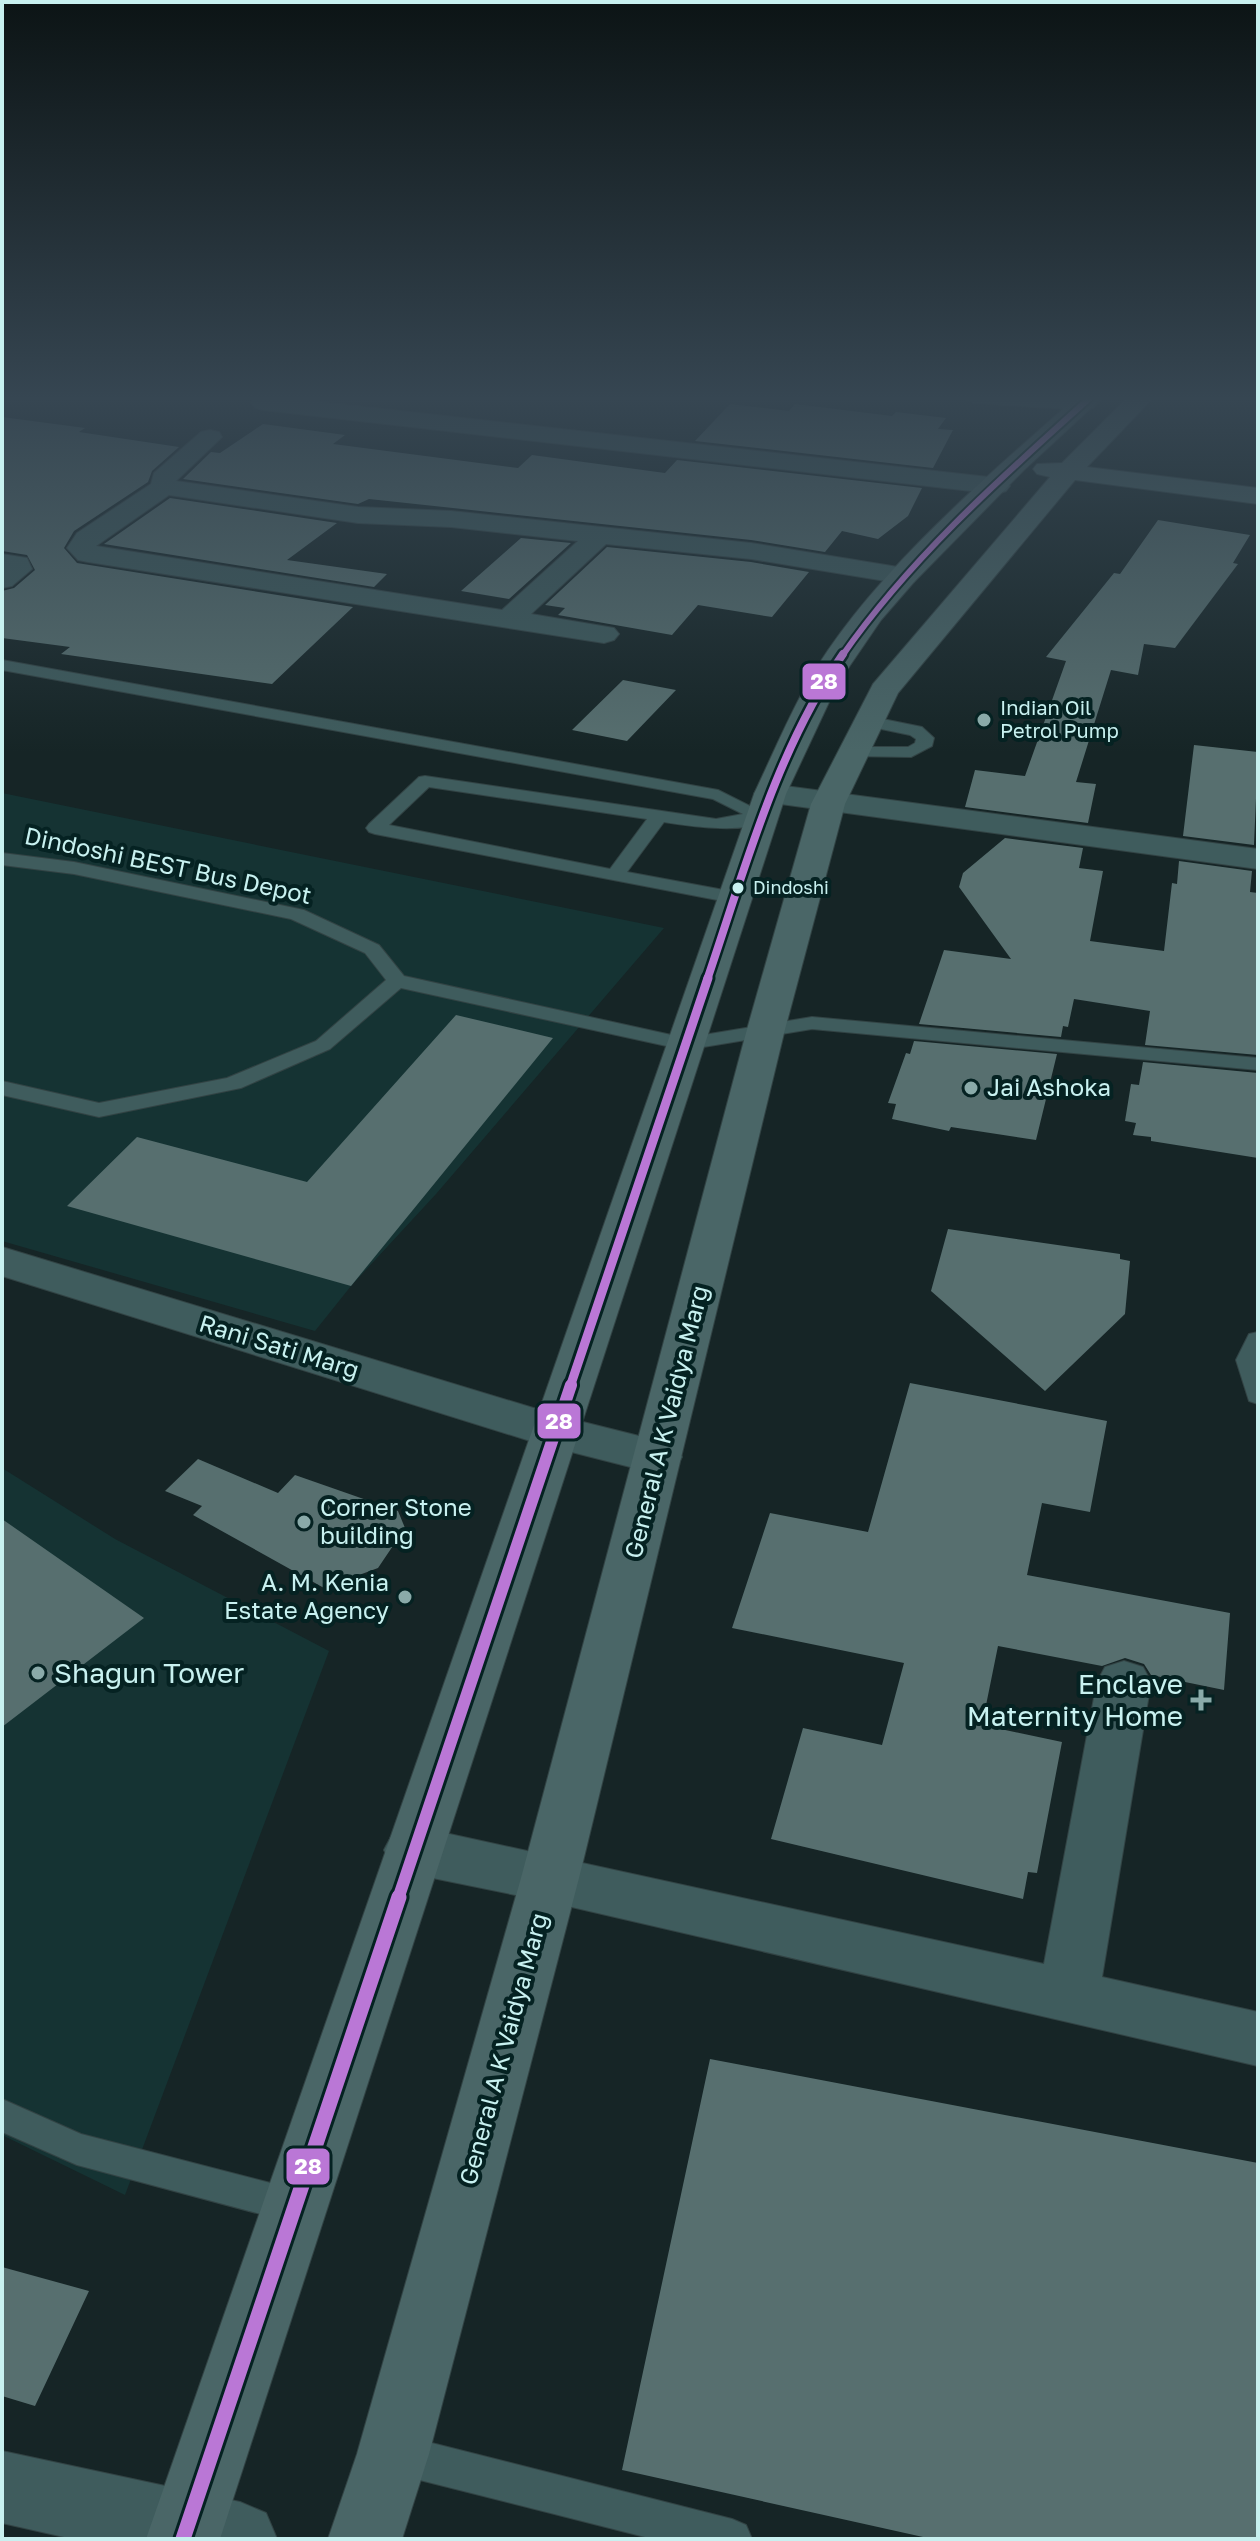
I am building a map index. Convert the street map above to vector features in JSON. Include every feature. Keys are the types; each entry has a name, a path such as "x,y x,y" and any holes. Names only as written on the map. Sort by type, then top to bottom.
{"main road":[{"path":"204,2535 294,2206 766,805 823,683 871,614 904,576 967,515"},
{"name":"General A K Vaidya Marg","path":"365,2539 393,2454 550,1878 765,1033 828,804 884,690 1032,515"}],"street":[{"path":"123,515 87,539 81,548 88,554 604,634"},
{"path":"355,515 451,519 601,534 776,554 904,576"},
{"path":"508,620 601,534"},
{"path":"2,562 17,564 18,569 2,580"},
{"path":"766,805 828,804 1258,859"},
{"name":"Rani Sati Marg","path":"2,1261 557,1432 658,1457"},
{"path":"1068,1996 1124,1682"},
{"path":"413,1850 550,1878 1258,2039"},
{"path":"2,2487 204,2535"}],"lane":[{"path":"2,665 766,805"},
{"path":"853,752 911,752 923,746 925,738 916,731 868,721"},
{"path":"733,897 375,828 425,781 716,824 766,805"},
{"path":"615,876 658,817"},
{"name":"Dindoshi BEST Bus Depot","path":"2,859 74,868 297,914 372,949 397,981"},
{"path":"2,1088 99,1110 233,1083 323,1045 397,981 685,1044 812,1023 1258,1064"},
{"path":"1258,1340 1249,1360 1258,1395"},
{"path":"2,2115 77,2149 294,2206"},
{"path":"393,2454 732,2539"}],"shaded area":[{"path":"2,793 664,928 315,1331 2,1241"},
{"name":"Shagun Tower","path":"2,1468 115,1539 329,1651 125,2195 2,2135"}],"building":[{"path":"2,515 99,515 74,531 64,548 77,563 353,607 272,684 61,654 70,647 2,638 2,591 14,588 35,570 27,555 2,551"},
{"path":"146,515 281,515 337,523 287,560 387,574 374,587 104,544"},
{"path":"514,515 909,515 878,539 842,531 825,552 751,540"},
{"path":"1158,520 1250,535 1233,563 1238,564 1175,648 1144,644 1138,675 1111,670 1076,782 1096,784 1088,823 965,807 975,770 1025,776 1066,661 1046,657 1114,573 1120,574"},
{"path":"521,538 571,543 509,599 461,591"},
{"path":"607,547 751,562 809,572 772,617 698,605 672,635 558,615 565,608 545,605"},
{"path":"623,680 676,690 627,741 572,730"},
{"path":"1194,745 1258,752 1254,845 1183,836"},
{"path":"1005,838 1083,848 1079,868 1103,871 1090,941 1164,951 1172,883 1177,884 1179,861 1252,871 1250,892 1258,893 1258,1055 1145,1045 1150,1011 1074,999 1068,1027 1063,1026 1061,1037 919,1024 944,950 1011,959 959,887 963,873"},
{"path":"456,1015 553,1038 351,1286 67,1206 137,1137 307,1182"},
{"name":"Jai Ashoka","path":"914,1041 1057,1054 1036,1140 951,1127 949,1131 892,1119 896,1104 888,1103 906,1053 910,1054"},
{"path":"1143,1062 1258,1073 1258,1158 1151,1141 1151,1137 1133,1135 1136,1123 1125,1121 1131,1084 1139,1085"},
{"path":"948,1229 1120,1254 1120,1259 1130,1261 1125,1314 1045,1391 931,1291"},
{"path":"910,1383 1107,1421 1090,1512 1042,1503 1027,1575 1230,1613 1224,1690 1151,1675 1144,1664 1125,1658 1102,1666 998,1646 982,1725 1062,1742 1037,1873 1028,1872 1023,1899 771,1839 803,1728 882,1745 904,1663 732,1628 770,1513 868,1532"},
{"name":"Corner Stone building","path":"198,1459 278,1493 295,1475 398,1511 405,1528 378,1568 324,1588 193,1515 202,1506 165,1491"},
{"name":"Shagun Tower","path":"2,1519 144,1618 2,1727"},
{"path":"710,2059 1258,2163 1258,2539 932,2539 622,2470"},
{"path":"2,2267 89,2291 35,2406 2,2396"}],"transit line":[{"name":"28","path":"183,2539 770,794 823,683 871,614 965,515"}],"place":[{"name":"Indian Oil Petrol Pump","path":"984,720"},
{"name":"Dindoshi","path":"738,888"},
{"name":"Jai Ashoka","path":"971,1088"},
{"name":"Corner Stone building","path":"304,1522"},
{"name":"A. M. Kenia Estate Agency","path":"405,1597"},
{"name":"Shagun Tower","path":"38,1673"},
{"name":"Enclave Maternity Home","path":"1201,1700"}]}
